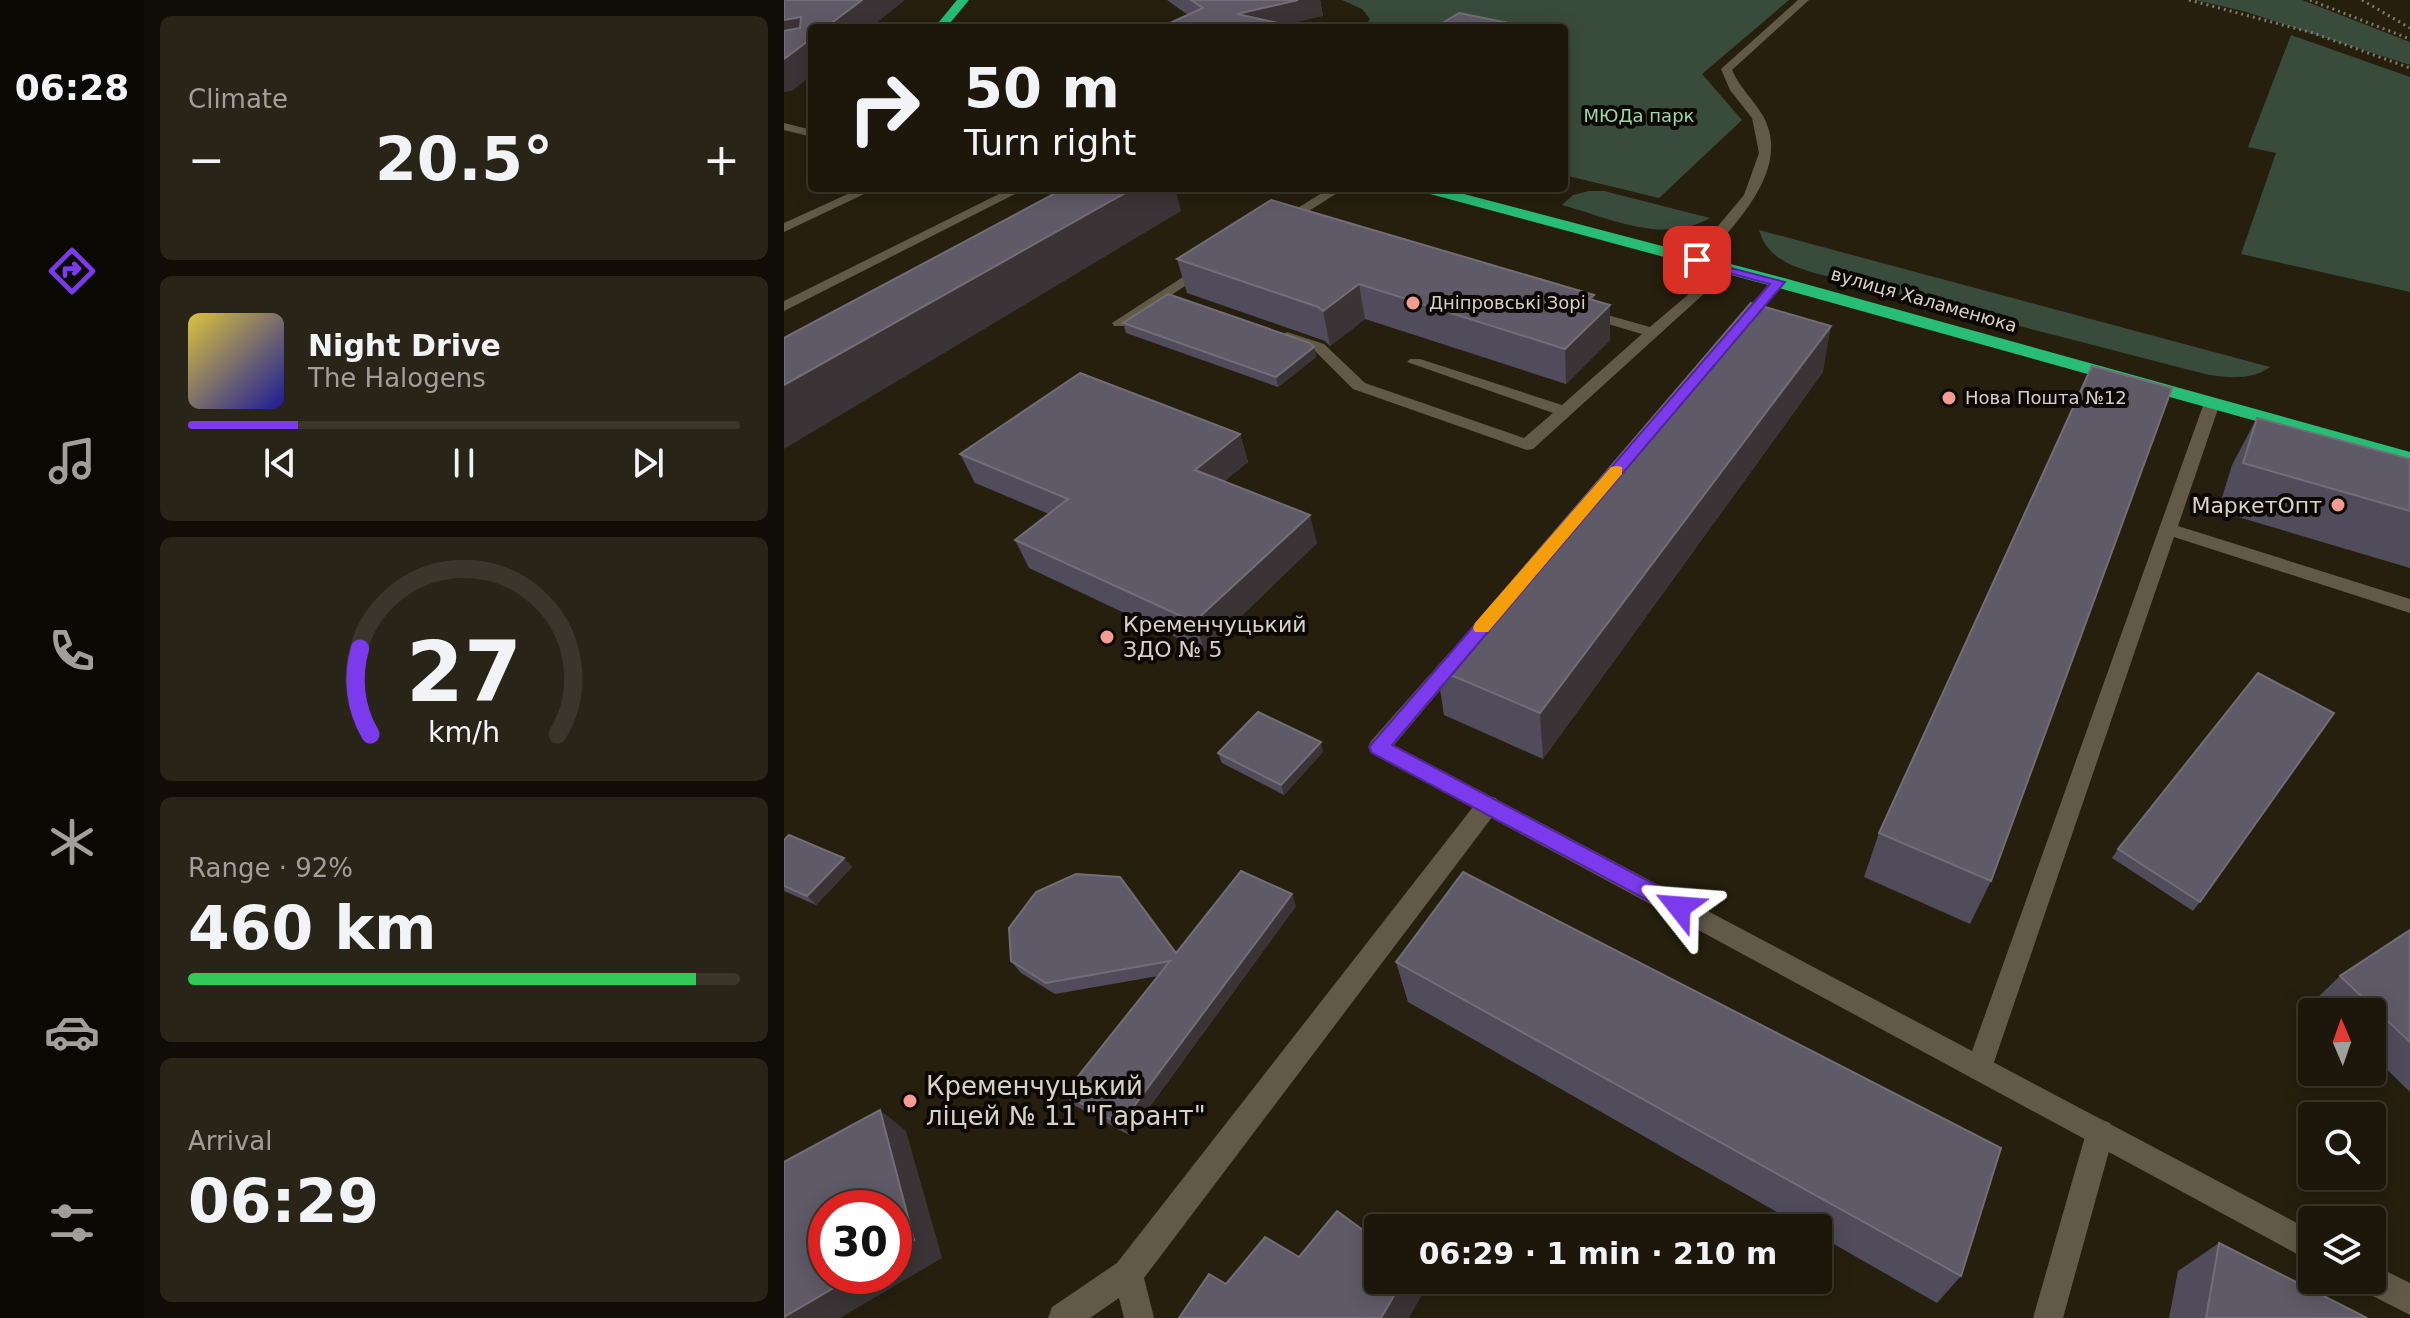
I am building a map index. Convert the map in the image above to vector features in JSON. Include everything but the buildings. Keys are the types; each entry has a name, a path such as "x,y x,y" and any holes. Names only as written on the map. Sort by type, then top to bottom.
{"highway":[{"path":"943,24 963,0"},
{"name":"вулиця Халаменюка","path":"1439,192 1778,282 2410,458"}],"street":[{"path":"1697,260 1750,196 1765,153 1758,118 1735,90 1726,69 1804,0"},
{"path":"784,126 808,133"},
{"path":"784,228 862,192"},
{"path":"784,307 1013,192"},
{"path":"1262,233 1332,192"},
{"path":"1289,218 1305,223"},
{"path":"1119,323 1173,296 1224,254"},
{"path":"1277,333 1319,347 1359,386 1527,445 1724,268"},
{"path":"1727,342 1778,282"},
{"path":"1570,308 1652,332"},
{"path":"1415,362 1564,411"},
{"path":"1979,1068 2212,403"},
{"path":"2168,529 2410,606"},
{"path":"1471,640 1379,747 2298,1239"},
{"path":"1063,1318 1128,1274 1488,805"},
{"path":"2048,1318 2100,1133"},
{"path":"1128,1274 1139,1318"},
{"path":"2386,1287 2410,1300"}],"green space":[{"name":"МЮДа парк","path":"1342,0 1789,0 1702,74 1742,120 1659,198 1568,176 1568,24 1367,24 1370,19 1362,9"},
{"path":"2195,0 2302,0 2410,42 2410,65 2243,11"},
{"path":"2291,35 2410,77 2410,292 2241,254 2276,153 2248,147"},
{"path":"1604,191 1710,218 1692,226 1655,229 1618,222 1562,205 1573,195"},
{"path":"1759,230 2270,367 2248,376 2209,375 1811,272 1793,266 1772,253"}],"railway":[{"path":"2189,0 2313,33 2410,68"},
{"path":"2310,0 2410,39"},
{"path":"2362,0 2410,28"}],"slow traffic":[{"path":"1481,628 1617,471"}],"place":[{"name":"Дніпровські Зорі","path":"1413,303"},
{"name":"Нова Пошта №12","path":"1949,398"},
{"name":"МаркетОпт","path":"2338,505"},
{"name":"Кременчуцький ЗДО № 5","path":"1107,637"},
{"name":"Кременчуцький ліцей № 11 \"Гарант\"","path":"910,1101"}],"route":[{"path":"1679,907 1379,747 1778,282 1697,260"}]}
